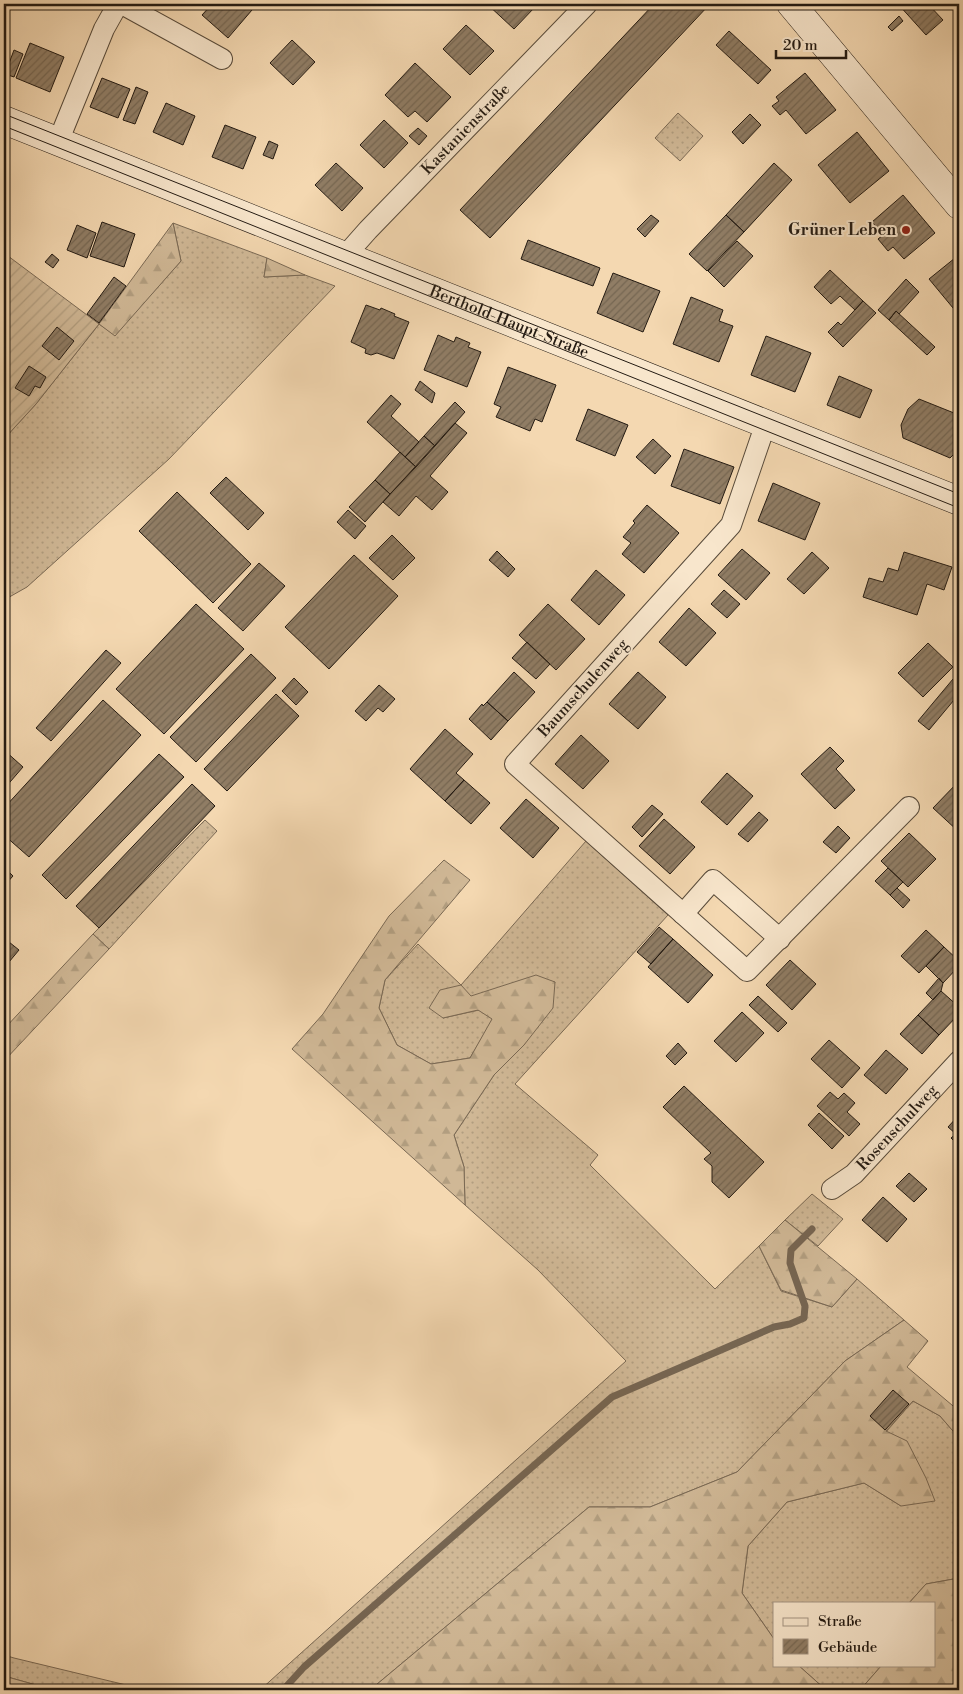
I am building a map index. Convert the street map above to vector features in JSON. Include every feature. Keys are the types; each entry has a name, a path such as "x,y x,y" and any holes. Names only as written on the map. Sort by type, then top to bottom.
{"street":[{"path":"58,142 104,29 118,4"},
{"path":"122,4 222,59"},
{"name":"Kastanienstraße","path":"345,256 587,4"},
{"path":"792,4 959,204"},
{"name":"Berthold-Haupt-Straße","path":"4,120 959,501"},
{"name":"Baumschulenweg","path":"766,423 731,524 515,764 747,970 780,939 909,807"},
{"path":"683,914 713,880 780,939"},
{"name":"Rosenschulweg","path":"832,1189 854,1174 959,1061"}],"green space":[{"path":"678,113 703,136 680,161 655,138"},
{"path":"173,223 267,258 264,277 305,275 335,286 169,459 27,587 4,600 4,439 36,404 99,324 115,335 181,261"},
{"path":"173,223 181,261 115,336 99,324"},
{"path":"4,253 99,324 36,404 4,439"},
{"path":"267,258 305,275 264,277"},
{"path":"205,820 217,831 109,949 93,934"},
{"path":"586,841 668,915 515,1084 598,1155 590,1165 715,1289 759,1246 781,1291 832,1307 857,1279 904,1320 845,1361 737,1472 650,1507 589,1507 370,1690 260,1690 626,1361 538,1270 465,1205 464,1167 454,1135 494,1075 524,1045 555,982 443,1018 479,1010 493,1019 470,1058 431,1064 397,1045 379,1008 385,980 418,944 461,985"},
{"path":"444,860 470,880 385,980 379,1008 397,1045 431,1064 470,1058 492,1019 478,1010 443,1018 429,1008 440,990 461,985 471,996 536,975 555,982 553,1008 524,1045 494,1075 454,1135 464,1167 465,1205 292,1049 323,1014 389,916"},
{"path":"93,934 109,949 4,1061 4,1029"},
{"path":"812,1194 843,1219 818,1246 785,1220"},
{"path":"785,1220 857,1279 832,1307 781,1290 759,1246"},
{"path":"904,1320 928,1341 907,1367 959,1411 959,1438 940,1416 913,1401 886,1431 907,1441 926,1478 935,1501 901,1506 864,1483 787,1502 748,1546 742,1593 773,1638 773,1666 799,1666 826,1690 370,1690 589,1507 650,1507 737,1472 845,1361"},
{"path":"913,1401 940,1416 959,1438 959,1578 926,1584 910,1602 773,1602 773,1638 742,1593 748,1546 787,1502 864,1483 901,1506 886,1432"},
{"path":"959,1578 959,1690 860,1690 881,1666 936,1666 936,1602 910,1602 926,1584"},
{"path":"4,1655 147,1690 54,1690 4,1676"},
{"path":"799,1666 881,1666 860,1690 826,1690"},
{"path":"4,1676 54,1690 4,1690"}],"building":[{"path":"212,4 245,4 252,10 228,38 202,15"},
{"path":"487,4 532,4 535,7 514,29"},
{"path":"654,4 709,5 490,238 460,210"},
{"path":"898,4 928,4 943,20 926,35"},
{"path":"899,16 903,21 892,31 888,27"},
{"path":"466,25 494,51 470,75 443,49"},
{"path":"729,31 771,70 758,84 716,45"},
{"path":"292,40 315,62 293,85 270,63"},
{"path":"30,43 64,57 50,92 16,78"},
{"path":"14,50 23,54 14,77 5,74"},
{"path":"415,63 451,97 427,122 415,111 408,117 385,95"},
{"path":"805,73 836,110 806,134 786,110 780,115 772,106 779,101 776,97"},
{"path":"102,78 130,89 118,118 90,107"},
{"path":"136,87 148,92 135,124 123,120"},
{"path":"166,103 195,116 183,145 153,132"},
{"path":"750,114 761,125 743,144 732,132"},
{"path":"384,120 408,143 384,168 360,145"},
{"path":"225,125 256,137 243,169 212,157"},
{"path":"418,128 427,136 419,145 409,136"},
{"path":"857,132 889,171 850,203 818,165"},
{"path":"269,141 278,145 273,159 263,155"},
{"path":"336,163 363,188 342,211 315,185"},
{"path":"774,163 792,180 744,232 726,215"},
{"path":"903,195 935,233 904,259 893,247 888,251 878,239 883,235 872,222"},
{"path":"651,215 659,221 645,237 637,229"},
{"path":"726,215 744,232 707,271 689,254"},
{"path":"102,222 135,234 124,267 90,256"},
{"path":"77,225 96,233 87,258 67,250"},
{"path":"528,240 600,268 593,286 521,259"},
{"path":"737,241 753,256 724,287 708,271"},
{"path":"52,254 59,260 53,268 45,262"},
{"path":"955,258 959,264 958,314 929,279"},
{"path":"830,270 863,301 855,310 840,296 831,304 814,287"},
{"path":"613,273 660,291 643,332 597,313"},
{"path":"114,277 126,286 99,323 87,314"},
{"path":"906,279 919,292 899,314 896,311 889,320 878,310"},
{"path":"691,297 723,310 719,321 733,326 719,362 673,344"},
{"path":"863,301 876,313 843,347 828,332 838,322 841,325"},
{"path":"366,305 380,310 381,308 409,322 394,359 377,353 371,355 365,353 366,349 351,342"},
{"path":"896,311 935,347 927,355 889,320"},
{"path":"57,327 74,341 59,360 42,346"},
{"path":"438,335 454,342 456,337 470,343 468,347 481,352 467,387 424,370"},
{"path":"766,336 811,353 795,392 751,375"},
{"path":"29,366 46,377 40,388 35,386 29,396 15,388"},
{"path":"508,367 556,385 542,422 535,419 530,431 496,417 501,407 494,404"},
{"path":"839,376 872,390 860,418 827,405"},
{"path":"420,381 435,393 432,403 415,390"},
{"path":"391,395 401,404 391,416 419,442 405,457 367,422"},
{"path":"919,399 959,415 959,449 950,458 903,438 901,425 908,409"},
{"path":"455,402 465,412 435,446 424,436"},
{"path":"588,409 628,425 615,456 576,440"},
{"path":"455,423 467,433 430,476 448,492 432,510 416,496 399,516 383,502"},
{"path":"424,436 435,446 416,467 405,457"},
{"path":"653,439 671,456 655,474 636,457"},
{"path":"684,449 734,467 720,504 671,486"},
{"path":"400,452 416,467 390,494 375,480"},
{"path":"226,477 264,513 248,530 210,493"},
{"path":"375,480 390,494 365,522 349,507"},
{"path":"773,483 820,503 805,540 758,521"},
{"path":"177,492 251,564 213,603 139,531"},
{"path":"647,505 679,533 644,573 622,554 631,543 623,537 635,523 633,521"},
{"path":"348,510 366,526 355,539 337,522"},
{"path":"392,535 415,558 393,580 369,558"},
{"path":"742,549 770,573 746,600 718,575"},
{"path":"497,551 515,569 508,577 489,560"},
{"path":"812,552 829,568 804,594 787,579"},
{"path":"904,552 952,567 944,590 927,584 917,615 863,597 869,578 883,582 888,568 898,571"},
{"path":"354,555 398,596 329,669 285,627"},
{"path":"259,563 285,586 243,631 218,608"},
{"path":"596,570 625,595 599,625 571,600"},
{"path":"724,590 740,604 727,618 711,604"},
{"path":"196,604 244,649 164,734 116,689"},
{"path":"548,604 585,639 556,670 519,635"},
{"path":"689,608 716,633 686,666 659,642"},
{"path":"527,642 550,664 536,679 512,658"},
{"path":"928,643 953,667 923,697 898,673"},
{"path":"106,650 121,663 51,741 36,728"},
{"path":"251,654 276,678 196,762 170,737"},
{"path":"514,672 535,692 508,721 487,702"},
{"path":"638,672 666,697 638,729 609,704"},
{"path":"294,678 308,692 296,705 282,691"},
{"path":"953,679 959,684 959,694 929,730 918,721"},
{"path":"379,685 395,699 383,712 378,708 366,721 355,711"},
{"path":"276,694 299,716 227,791 204,769"},
{"path":"103,700 141,735 29,857 4,835 4,808"},
{"path":"487,702 508,721 491,740 469,719 482,704 483,706"},
{"path":"445,729 473,754 456,773 464,780 445,801 410,769"},
{"path":"581,735 609,761 583,789 555,764"},
{"path":"830,747 844,761 836,769 855,790 835,809 801,774"},
{"path":"4,750 23,767 4,789"},
{"path":"159,754 184,777 66,899 42,875"},
{"path":"727,773 753,796 727,825 701,802"},
{"path":"464,780 490,803 471,824 445,801"},
{"path":"959,781 959,832 933,808"},
{"path":"192,784 215,806 99,928 76,906"},
{"path":"526,799 559,828 533,858 500,828"},
{"path":"652,805 663,814 642,837 632,827"},
{"path":"759,812 768,820 748,842 738,834"},
{"path":"664,819 695,847 670,874 639,846"},
{"path":"838,826 850,838 836,853 823,842"},
{"path":"909,833 936,859 908,887 881,861"},
{"path":"4,867 13,876 4,886"},
{"path":"888,868 903,882 890,895 875,881"},
{"path":"897,888 910,900 903,908 890,895"},
{"path":"659,927 673,939 651,964 637,952"},
{"path":"926,930 944,947 919,973 901,956"},
{"path":"673,939 713,975 688,1003 648,967"},
{"path":"9,942 19,950 4,968 4,949"},
{"path":"944,947 959,961 959,966 943,983 926,966"},
{"path":"790,960 816,984 792,1010 766,985"},
{"path":"939,978 943,983 941,991 933,1000 926,993"},
{"path":"941,991 959,1007 959,1014 939,1035 918,1015"},
{"path":"758,996 787,1023 778,1032 749,1005"},
{"path":"742,1012 764,1033 736,1062 714,1041"},
{"path":"918,1015 939,1035 922,1054 900,1034"},
{"path":"829,1040 860,1068 842,1088 811,1059"},
{"path":"678,1043 687,1053 675,1065 666,1056"},
{"path":"886,1050 908,1069 886,1094 864,1075"},
{"path":"684,1086 764,1162 729,1198 712,1182 712,1166 704,1159 711,1153 663,1107"},
{"path":"830,1092 838,1099 844,1093 855,1103 847,1112 860,1124 849,1136 817,1106"},
{"path":"819,1113 844,1136 832,1149 808,1125"},
{"path":"959,1115 959,1146 951,1138 956,1134 948,1127"},
{"path":"909,1173 927,1189 914,1202 896,1186"},
{"path":"883,1197 907,1219 887,1242 862,1220"},
{"path":"893,1390 909,1404 885,1430 870,1416"}],"waterway":[{"path":"283,1690 304,1667 612,1397 774,1327 790,1324 804,1318 805,1306 790,1263 791,1250 812,1229"}],"tram line":[{"path":"4,114 959,494"},
{"path":"4,126 959,508"}],"place":[{"name":"Grüner Leben","path":"906,230"}]}
